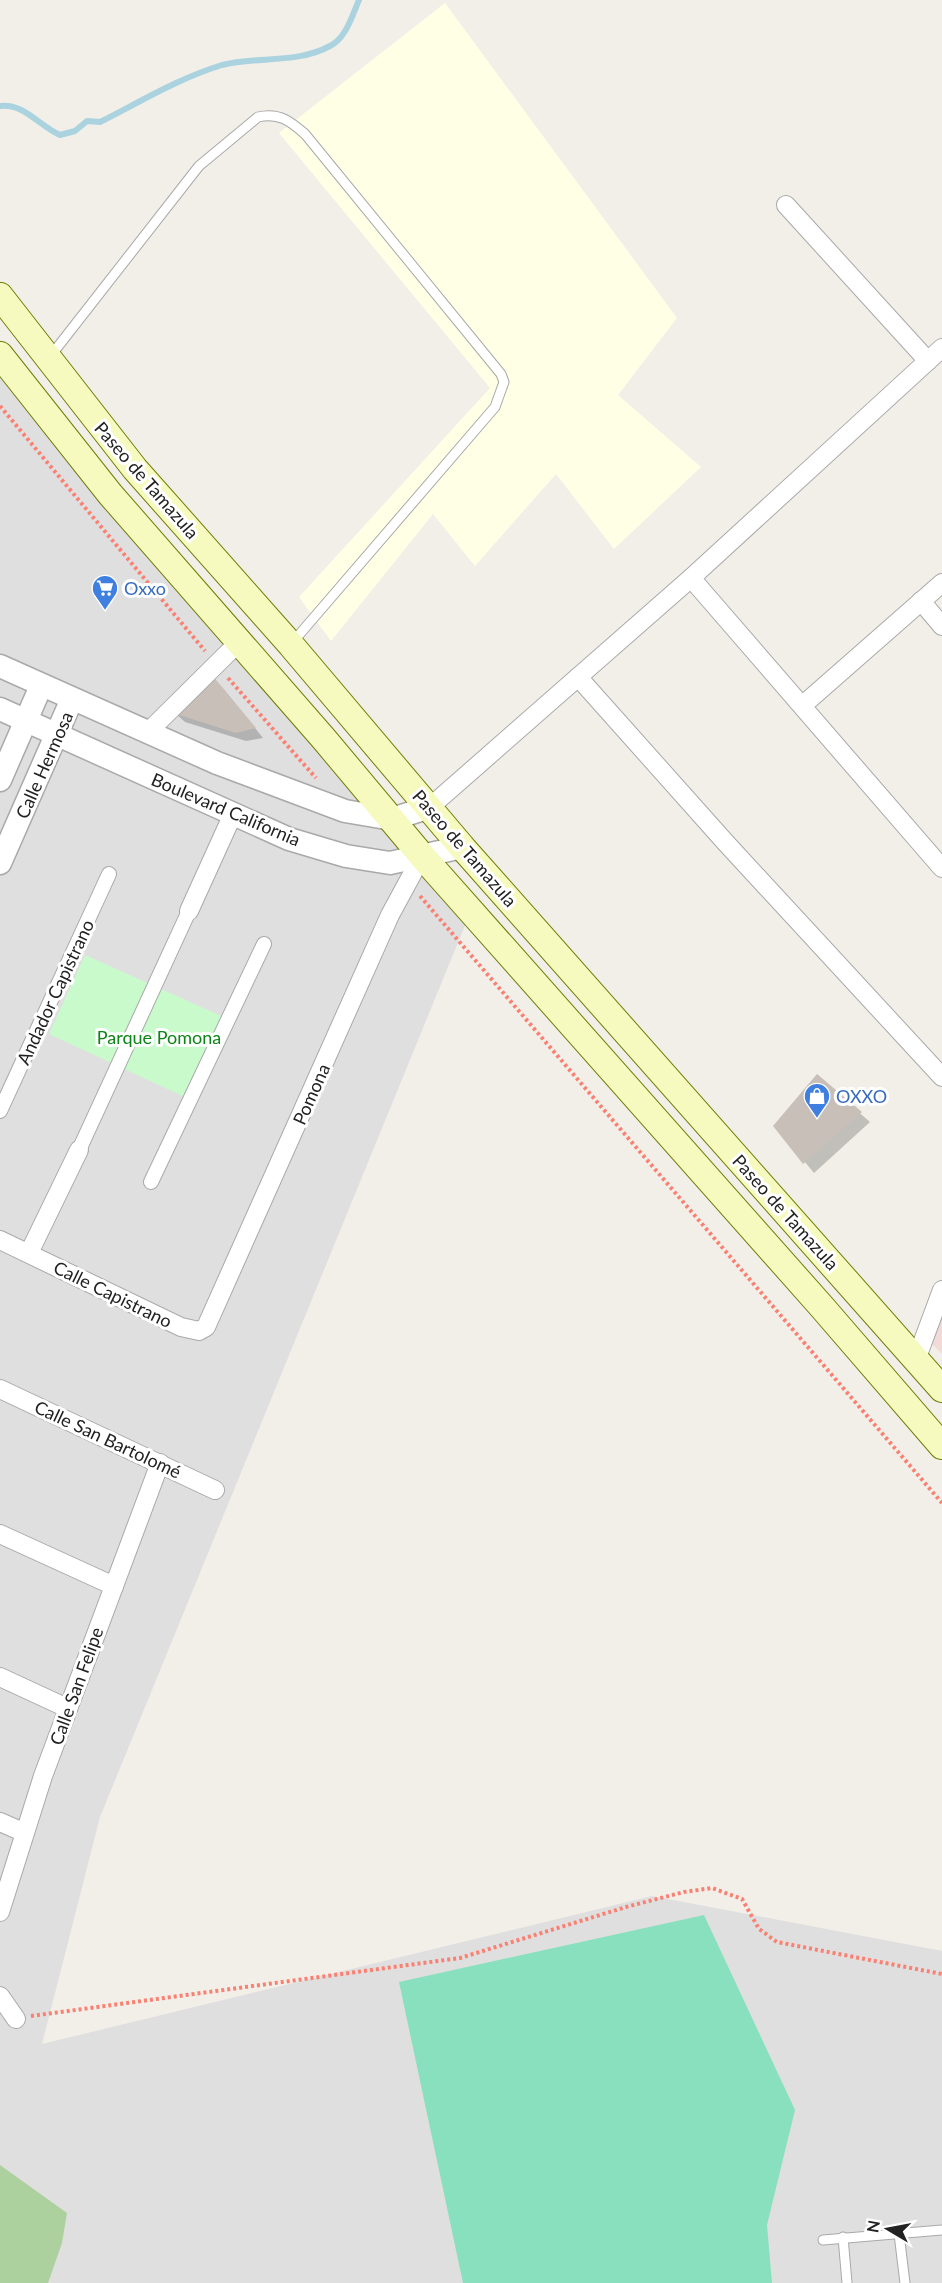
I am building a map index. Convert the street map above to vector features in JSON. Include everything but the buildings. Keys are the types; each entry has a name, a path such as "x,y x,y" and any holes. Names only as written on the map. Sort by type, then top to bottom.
{"main road":[{"name":"Paseo de Tamazula","path":"0,296 135,469 291,645 462,847 942,1389"},
{"name":"Paseo de Tamazula","path":"0,355 110,494 422,856 822,1307 942,1446"},
{"path":"822,1307 848,1282"}],"street":[{"path":"786,205 928,361"},
{"path":"0,666 217,763 345,811 392,819 430,807 691,578 942,348"},
{"path":"691,578 942,868"},
{"path":"803,705 942,583"},
{"path":"921,601 942,626"},
{"path":"148,732 239,642"},
{"path":"578,677 726,843 942,1077"},
{"name":"Calle Hermosa","path":"0,780 41,686"},
{"name":"Calle Hermosa","path":"0,863 72,699"},
{"name":"Boulevard California","path":"0,709 289,839 346,856 390,863 462,847"},
{"path":"29,1253 79,1150 233,814"},
{"name":"Pomona","path":"199,1331 206,1327 212,1317 390,915 422,856"},
{"name":"Andador Capistrano","path":"0,1111 109,874"},
{"path":"151,1182 264,944"},
{"name":"Calle Capistrano","path":"0,1240 181,1327 199,1331"},
{"path":"916,1360 942,1290"},
{"name":"Calle San Bartolomé","path":"0,1389 215,1490"},
{"name":"Calle San Felipe","path":"0,1912 24,1832 67,1708 160,1463"},
{"path":"0,1534 114,1586"},
{"path":"0,1677 67,1708"},
{"path":"0,1822 24,1832"},
{"path":"0,1996 16,2019"}],"lane":[{"path":"48,360 199,166 258,117 269,114 288,118 305,134 501,374 504,382 495,407 291,645"},
{"path":"823,2240 942,2230"},
{"path":"899,2235 905,2283"},
{"path":"843,2237 847,2283"}],"path":[{"path":"0,406 216,664 323,785"},
{"path":"408,883 942,1503"},
{"path":"16,2019 460,1958 626,1907 684,1892 712,1888 742,1899 759,1929 777,1942 942,1974"}],"shaded area":[{"path":"445,3 677,318 618,395 701,467 614,549 556,474 475,566 433,514 331,641 299,597 490,388 279,133"},
{"path":"0,361 466,923 100,1817 42,2044 652,1896 942,1951 942,2283 0,2283"},
{"path":"942,1301 942,1354 925,1337"}],"green space":[{"name":"Parque Pomona","path":"85,955 228,1019 189,1099 49,1034"},
{"path":"704,1915 795,2110 767,2225 772,2283 463,2283 399,1982"},
{"path":"0,2165 67,2213 62,2243 48,2283 0,2283"}],"waterway":[{"path":"0,106 9,106 24,111 60,135 75,131 87,121 100,122 175,83 206,70 235,62 291,58 317,52 340,38 359,0"}],"place":[{"name":"Oxxo","path":"105,611"},
{"name":"OXXO","path":"817,1119"}]}
